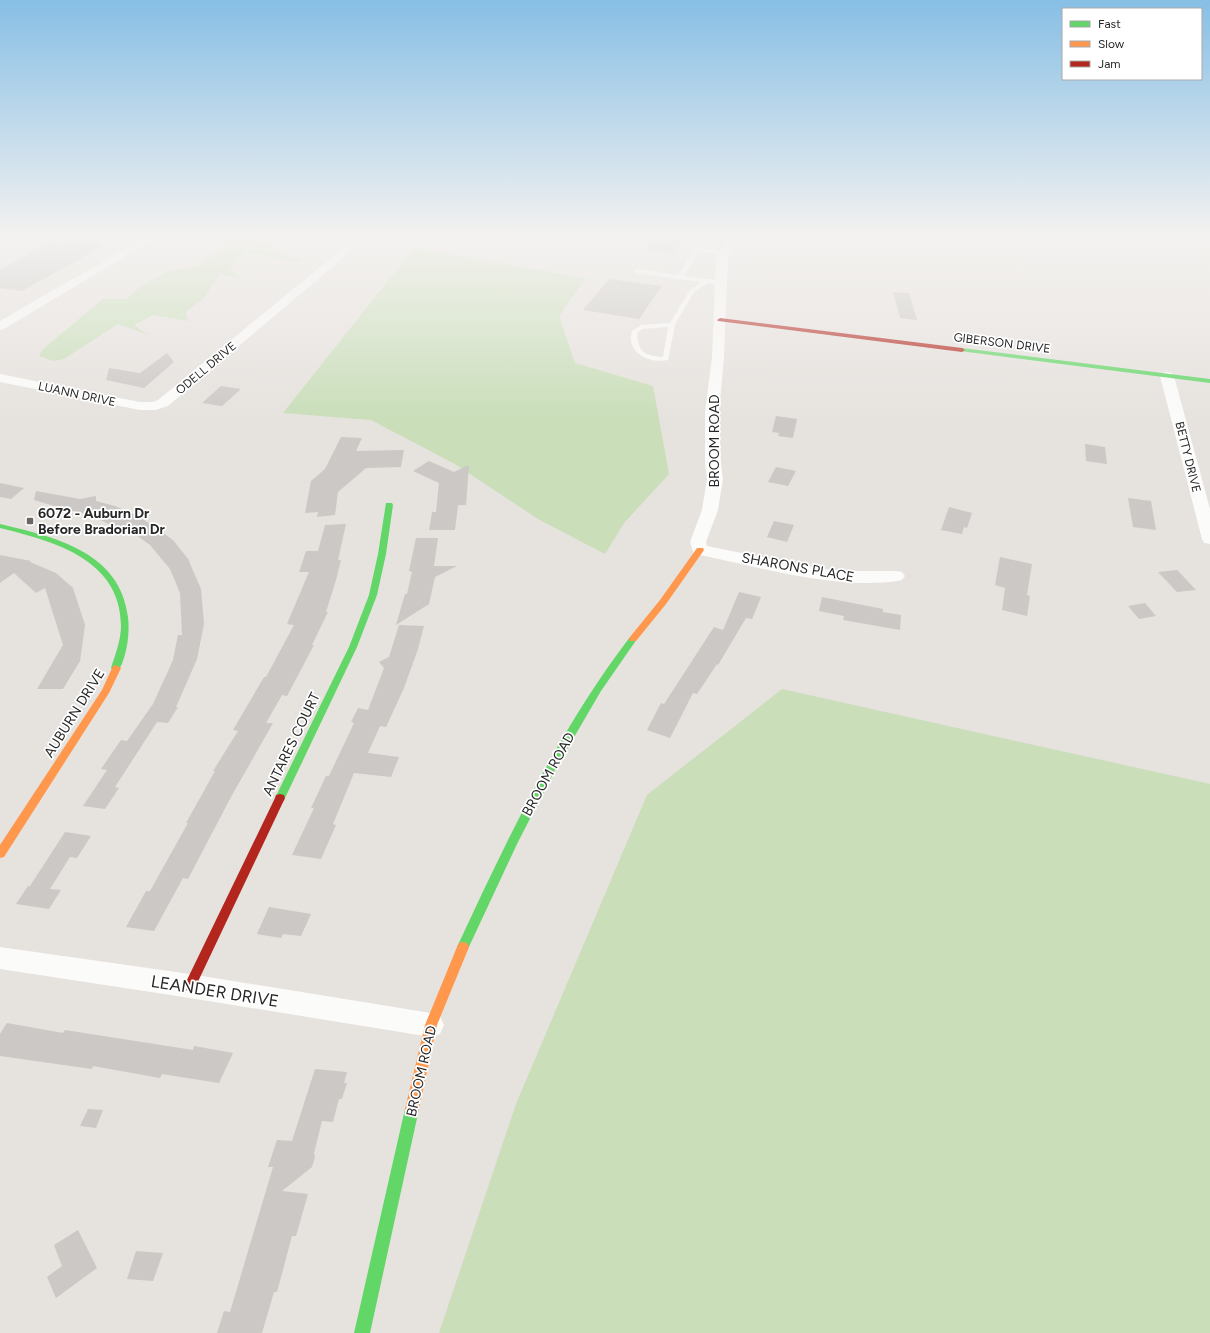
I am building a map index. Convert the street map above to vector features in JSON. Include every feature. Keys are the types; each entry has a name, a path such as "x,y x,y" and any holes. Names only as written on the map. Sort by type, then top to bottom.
{"street":[{"path":"0,326 49,297"},
{"name":"ODELL DRIVE","path":"155,406 168,400 291,297"},
{"name":"BROOM ROAD","path":"362,1333 431,1026 478,910 547,774 590,700 631,642 663,602 700,550 698,542 710,510 715,479 713,464 712,412 718,357 721,297"},
{"name":"GIBERSON DRIVE","path":"720,320 1210,381"},
{"name":"BETTY DRIVE","path":"1167,376 1210,538"},
{"name":"LUANN DRIVE","path":"0,378 130,405 155,406"},
{"name":"ANTARES COURT","path":"190,986 352,647 373,595 382,554 389,505"},
{"name":"AUBURN DRIVE","path":"0,526 44,537 70,546 103,570 114,584 121,602 125,625 122,650 117,669 106,691 0,854"},
{"name":"SHARONS PLACE","path":"700,550 831,576 871,579 896,576"},
{"name":"LEANDER DRIVE","path":"0,958 190,986 431,1026"}],"lane":[{"path":"672,325 641,327 634,332 634,342 641,354 650,358 666,359 672,325 688,297"}],"green space":[{"path":"129,297 204,297 186,312 188,321 153,315 134,325 148,335 118,324 64,359 53,361 39,356 43,349 103,299 127,299"},
{"path":"375,297 572,297 559,316 575,363 653,386 669,474 624,523 605,554 538,519 455,464 371,420 283,413"},
{"path":"782,689 1210,784 1210,1333 439,1333 516,1104 647,795"}],"building":[{"path":"594,297 654,297 639,319 583,310"},
{"path":"894,297 910,297 917,320 900,318"},
{"path":"167,353 174,362 144,388 106,380 109,368 140,373"},
{"path":"221,386 241,389 222,406 202,403"},
{"path":"776,416 797,419 793,438 778,436 779,433 772,432"},
{"path":"341,437 362,438 356,451 404,450 401,467 366,468 338,492 335,515 317,517 318,512 305,513 311,481 325,469"},
{"path":"1085,444 1105,447 1107,464 1086,461"},
{"path":"429,461 454,472 469,465 466,505 458,505 455,530 429,530 432,512 436,512 439,483 413,471"},
{"path":"776,467 796,471 788,486 768,482"},
{"path":"0,483 24,488 11,499 0,497"},
{"path":"36,491 80,499 96,496 96,501 115,506 140,517 173,540 188,559 201,589 204,624 197,659 176,707 178,707 168,723 157,722 115,787 119,788 105,809 83,806 107,770 101,769 121,740 127,741 153,704 173,660 178,635 182,635 180,593 170,569 150,545 125,527 121,530 90,515 34,500"},
{"path":"1128,498 1151,501 1156,530 1133,527"},
{"path":"949,507 972,513 967,528 964,527 962,534 941,530"},
{"path":"774,521 794,525 787,542 767,537"},
{"path":"346,524 338,560 341,560 326,612 328,612 312,645 314,645 287,696 282,695 266,723 273,723 231,797 188,879 183,878 154,931 126,927 146,891 150,891 188,823 186,823 215,771 213,771 238,731 233,730 264,677 266,677 294,625 287,624 309,572 299,572 306,551 318,551 325,525"},
{"path":"416,538 438,538 434,566 457,566 435,577 429,604 396,625 405,594 407,594 412,572 409,571"},
{"path":"0,555 31,561 30,562 56,573 73,588 85,625 80,661 63,689 37,689 63,645 45,588 36,593 14,573 0,583"},
{"path":"1000,557 1032,564 1027,595 1030,596 1027,616 1002,610 1005,588 995,585"},
{"path":"1177,570 1196,590 1177,592 1158,572"},
{"path":"739,592 761,597 752,619 746,618 718,665 717,664 697,694 693,693 670,738 647,730 661,703 664,704 714,627 723,630"},
{"path":"822,597 883,609 883,612 901,615 900,630 843,620 844,616 819,611"},
{"path":"1145,603 1156,616 1139,619 1128,606"},
{"path":"399,625 424,626 418,649 404,688 386,727 380,726 368,753 399,757 391,777 354,773 333,824 336,825 321,859 292,855 314,808 311,808 326,776 329,776 354,723 351,722 358,708 368,710 384,668 379,662 389,657"},
{"path":"65,832 91,836 77,858 70,857 50,889 61,890 49,909 16,904 28,886 30,886"},
{"path":"269,907 311,914 301,936 283,934 281,938 257,934"},
{"path":"7,1023 63,1033 65,1030 193,1050 194,1046 233,1053 219,1083 162,1074 160,1078 93,1066 92,1069 0,1056 0,1034"},
{"path":"315,1069 347,1072 344,1083 347,1083 342,1099 339,1099 333,1122 322,1121 312,1167 282,1191 308,1194 296,1236 292,1236 277,1292 274,1292 262,1333 217,1333 224,1311 230,1312 273,1167 268,1167 277,1140 292,1141"},
{"path":"88,1109 103,1110 96,1128 80,1126"},
{"path":"78,1230 97,1268 56,1298 47,1277 62,1266 54,1245"},
{"path":"136,1251 163,1253 153,1281 127,1279"}],"traffic: fast":[{"path":"962,350 1210,381"},
{"path":"280,798 353,647 373,595 382,554 389,505"},
{"path":"0,526 42,537 64,545 83,555 100,567 113,583 122,602 125,626 123,642 116,668"},
{"path":"463,947 512,842 538,791 566,741 598,689 633,639"},
{"path":"362,1333 412,1109"}],"traffic: slow":[{"path":"633,639 663,602 700,550"},
{"path":"0,854 106,691 116,668"},
{"path":"412,1109 431,1025 463,947"}],"traffic: jam":[{"path":"720,320 962,350"},
{"path":"190,986 280,798"}],"place":[{"name":"6072 - Auburn Dr Before Bradorian Dr","path":"30,521"}]}
